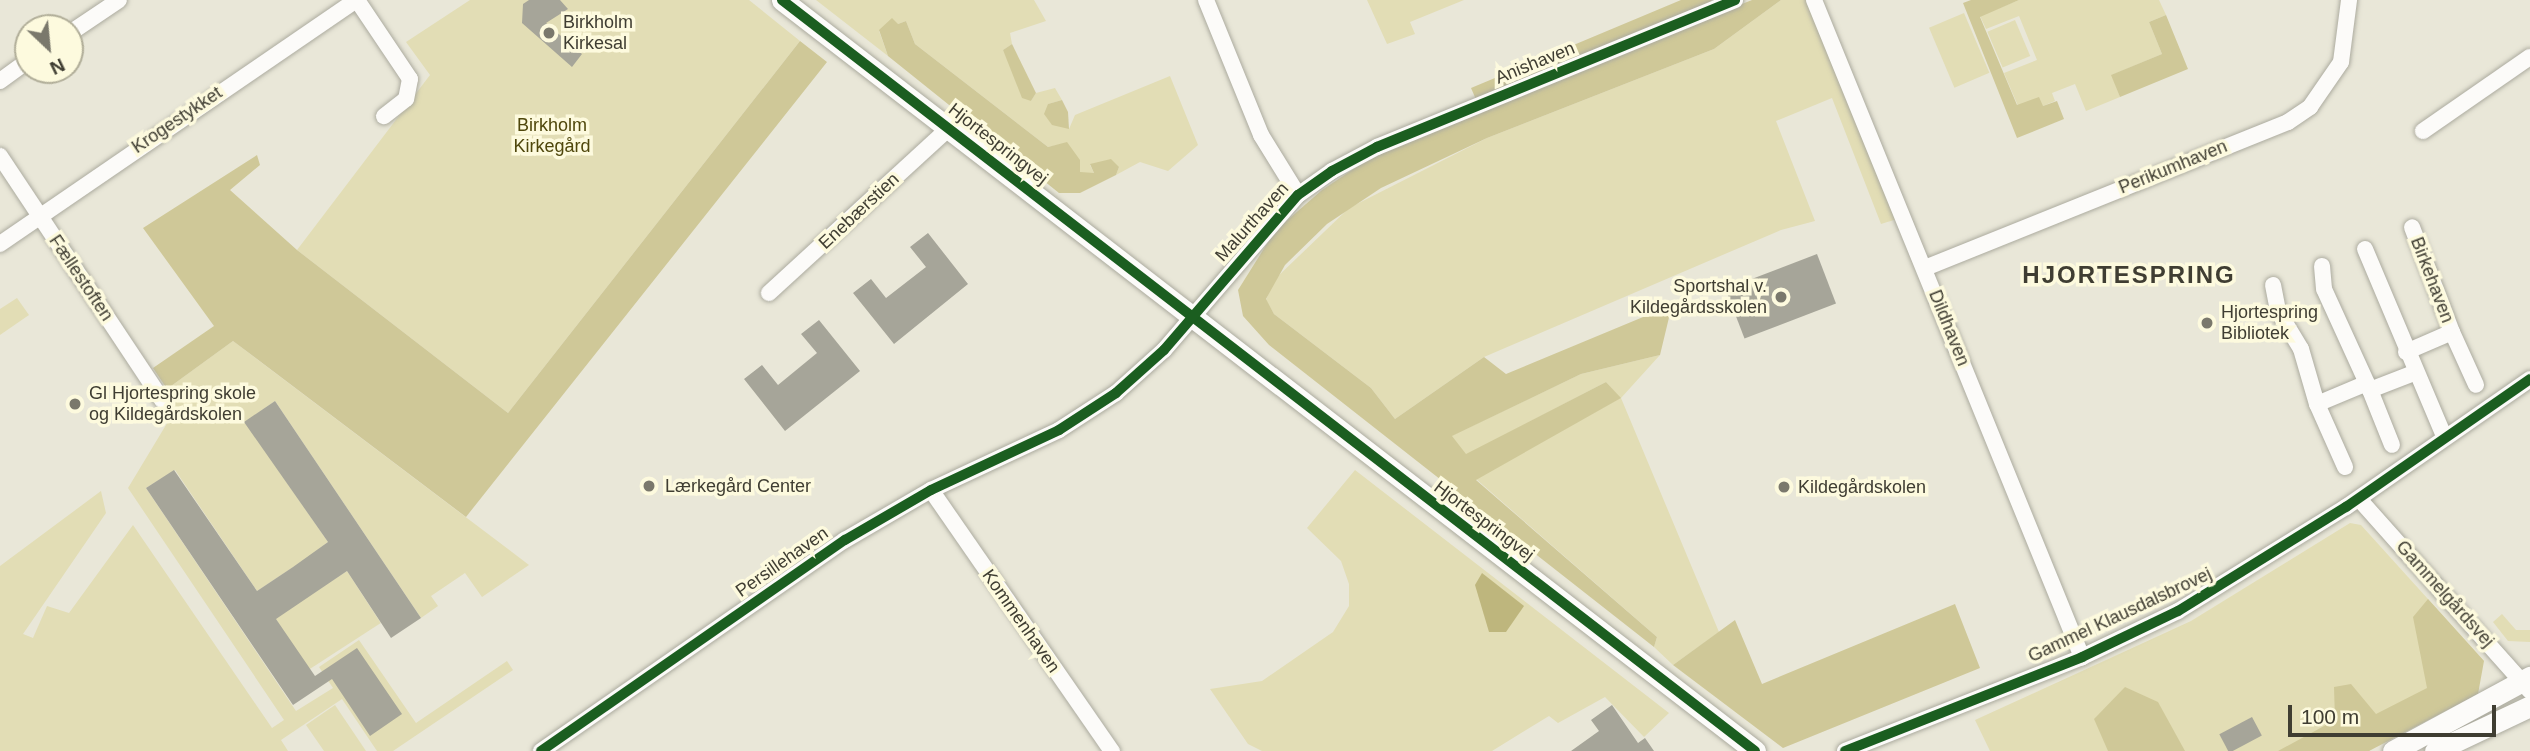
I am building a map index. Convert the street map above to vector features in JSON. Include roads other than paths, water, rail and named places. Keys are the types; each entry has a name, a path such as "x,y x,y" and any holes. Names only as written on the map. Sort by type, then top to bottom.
{"street":[{"path":"84,23 118,0"},
{"name":"Krogestykket","path":"0,244 39,214 357,0 410,79 406,99 384,116"},
{"name":"Hjortespringvej","path":"782,0 1755,751"},
{"name":"Malurthaven","path":"1206,0 1261,135 1298,195"},
{"name":"Anishaven","path":"1349,162 1735,0"},
{"name":"Dildhaven","path":"1814,0 2082,657"},
{"name":"Perikumhaven","path":"1924,268 2288,122 2310,107 2341,62 2349,0"},
{"path":"2423,131 2530,57"},
{"name":"Enebærstien","path":"769,293 949,128"},
{"name":"Fællestoften","path":"0,156 162,400"},
{"name":"Malurthaven","path":"1191,318 1298,195 1349,162"},
{"name":"Birkehaven","path":"2412,227 2452,332 2476,386"},
{"path":"2365,249 2414,373 2445,438"},
{"path":"2322,266 2324,289 2369,386 2392,445"},
{"path":"2273,285 2317,404 2345,467"},
{"name":"Persillehaven","path":"541,751 845,540 931,490 1059,430 1126,384 1191,318"},
{"name":"Birkehaven","path":"2406,352 2452,332"},
{"path":"2317,404 2414,373"},
{"name":"Gammel Klausdalsbrovej","path":"1845,751 2082,657 2240,577 2359,499 2530,379"},
{"name":"Kommenhaven","path":"931,490 1112,751"},
{"name":"Gammelgårdsvej","path":"2359,499 2527,683"},
{"path":"2393,751 2527,683"},
{"path":"2435,751 2530,706"}],"place":[{"name":"Birkholm Kirkesal","path":"549,33"},
{"name":"Sportshal v. Kildegårdsskolen","path":"1781,297"},
{"name":"Hjortespring Bibliotek","path":"2207,323"},
{"name":"Gl Hjortespring skole og Kildegårdskolen","path":"75,404"},
{"name":"Lærkegård Center","path":"649,486"},
{"name":"Kildegårdskolen","path":"1784,487"}],"district":[{"name":"HJORTESPRING","path":"2129,275"}],"park label":[{"name":"Birkholm Kirkegård","path":"552,136"}]}
